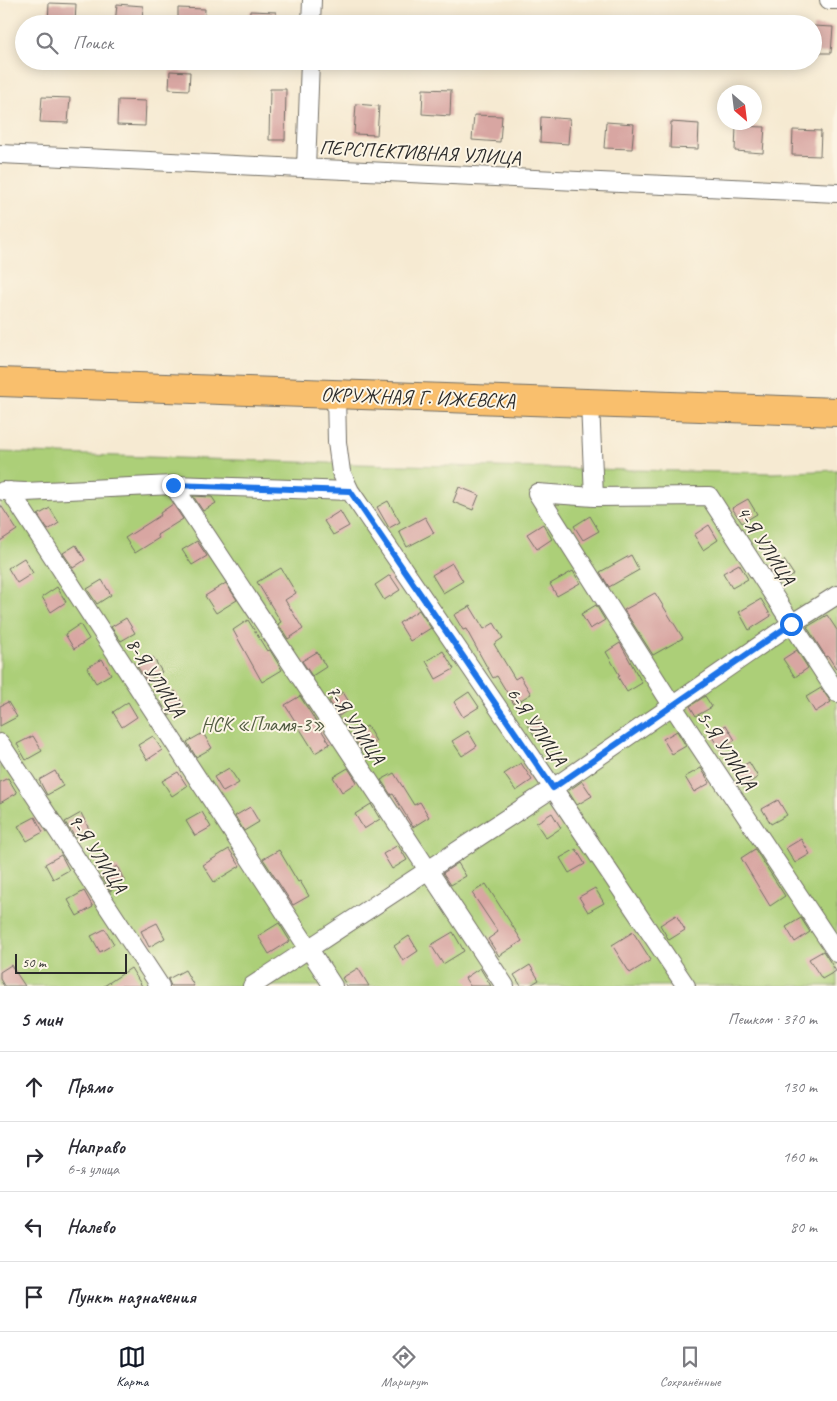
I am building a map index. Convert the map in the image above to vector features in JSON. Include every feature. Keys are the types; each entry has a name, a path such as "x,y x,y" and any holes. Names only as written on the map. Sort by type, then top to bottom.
{"main road":[{"name":"ОКРУЖНАЯ Г. ИЖЕВСКА","path":"0,382 837,412"}],"street":[{"path":"311,15 312,0"},
{"path":"829,0 837,0"},
{"path":"306,168 310,70"},
{"name":"ПЕРСПЕКТИВНАЯ УЛИЦА","path":"0,154 837,193"},
{"name":"6-Я УЛИЦА","path":"336,394 337,442 341,472 350,491 686,986"},
{"path":"590,403 594,497"},
{"path":"5,491 25,492 173,485 350,491"},
{"name":"7-Я УЛИЦА","path":"173,485 505,986"},
{"name":"8-Я УЛИЦА","path":"5,491 333,986"},
{"name":"5-Я УЛИЦА","path":"594,497 537,493 672,705 837,953"},
{"name":"4-Я УЛИЦА","path":"594,497 709,496 837,693"},
{"path":"252,986 553,788 791,624 837,595"},
{"name":"9-Я УЛИЦА","path":"0,743 160,986"}],"green space":[{"name":"НСК «Пламя-3»","path":"0,452 356,464 773,473 837,470 837,986 0,986"}],"building":[{"path":"49,3 76,4 75,15 48,15"},
{"path":"117,4 143,6 142,15 116,15"},
{"path":"178,8 205,9 205,15 178,15"},
{"path":"250,11 276,12 276,15 250,15"},
{"path":"822,26 833,27 831,53 822,53"},
{"path":"170,71 190,72 189,90 169,89"},
{"path":"270,89 286,89 285,140 269,140"},
{"path":"423,89 451,90 450,116 422,114"},
{"path":"42,97 70,98 68,123 40,122"},
{"path":"118,100 146,101 145,126 117,125"},
{"path":"356,104 379,106 377,135 354,134"},
{"path":"474,115 502,116 500,142 472,140"},
{"path":"541,117 570,119 568,144 540,142"},
{"path":"606,122 634,124 632,149 604,148"},
{"path":"671,122 699,124 698,149 670,148"},
{"path":"762,127 765,127 763,153 735,151 736,130 762,130"},
{"path":"793,130 821,131 820,156 792,155"},
{"path":"459,487 479,495 473,510 453,502"},
{"path":"193,496 212,497 216,503 203,511"},
{"path":"748,499 757,514 742,523 732,508"},
{"path":"388,501 400,522 389,528 377,507"},
{"path":"0,504 17,530 0,541"},
{"path":"173,504 183,519 157,535 159,538 135,553 125,538 161,515 160,513"},
{"path":"50,508 59,523 48,530 38,515"},
{"path":"340,511 349,526 333,535 324,521"},
{"path":"590,516 599,531 583,540 574,526"},
{"path":"425,517 434,533 407,547 399,531"},
{"path":"543,524 552,539 537,549 527,534"},
{"path":"709,525 718,540 703,550 694,535"},
{"path":"197,541 207,556 192,565 182,550"},
{"path":"76,545 85,560 73,568 63,553"},
{"path":"631,555 639,570 609,587 600,572"},
{"path":"24,558 33,573 17,583 8,568"},
{"path":"784,560 794,575 779,584 769,569"},
{"path":"452,563 463,581 443,593 432,575"},
{"path":"739,564 748,579 732,588 723,573"},
{"path":"281,568 296,593 285,600 303,629 288,639 278,624 281,622 257,582"},
{"path":"573,571 580,583 557,596 550,584"},
{"path":"390,575 400,590 384,600 375,585"},
{"path":"102,580 111,595 97,604 87,589"},
{"path":"226,583 237,600 216,613 205,596"},
{"path":"57,587 66,602 51,612 42,597"},
{"path":"655,593 683,638 653,655 624,610"},
{"path":"761,599 771,616 749,630 739,612"},
{"path":"596,605 605,620 590,629 581,614"},
{"path":"470,606 484,629 494,623 503,638 494,644 515,679 520,676 531,694 514,704 497,676 493,678 466,629 463,630 454,615"},
{"path":"419,610 431,628 410,641 399,623"},
{"path":"827,615 837,630 837,670 828,656 826,657 807,627"},
{"path":"126,618 135,633 121,641 111,627"},
{"path":"248,620 267,651 270,650 282,670 262,682 233,630"},
{"path":"80,624 89,639 74,649 65,634"},
{"path":"620,643 642,683 627,692 606,652"},
{"path":"797,650 808,668 795,677 783,659"},
{"path":"443,651 454,669 436,679 426,661"},
{"path":"317,652 326,667 312,676 302,661"},
{"path":"153,657 162,672 147,681 137,666"},
{"path":"102,659 111,674 96,683 87,668"},
{"path":"821,688 831,702 815,712 806,697"},
{"path":"175,691 184,706 169,716 160,701"},
{"path":"343,692 352,707 339,716 329,701"},
{"path":"469,692 479,707 463,717 454,702"},
{"path":"300,696 330,744 315,753 285,705"},
{"path":"705,696 712,707 696,716 690,706"},
{"path":"8,702 17,717 0,726 0,706"},
{"path":"128,702 137,717 122,727 113,712"},
{"path":"539,719 548,733 537,740 528,725"},
{"path":"726,725 735,740 720,750 711,735"},
{"path":"367,726 376,741 361,750 352,735"},
{"path":"468,731 477,746 462,756 452,741"},
{"path":"677,731 686,746 672,754 663,739"},
{"path":"203,733 212,748 196,757 187,742"},
{"path":"33,736 42,751 26,760 17,744"},
{"path":"153,736 162,750 147,760 138,745"},
{"path":"749,762 758,777 743,787 734,772"},
{"path":"521,763 532,780 516,791 504,774"},
{"path":"229,768 239,783 223,792 214,777"},
{"path":"348,768 357,782 342,792 333,777"},
{"path":"701,768 710,783 694,792 685,777"},
{"path":"55,771 63,786 47,795 39,780"},
{"path":"178,772 187,786 172,796 162,781"},
{"path":"394,773 414,805 420,802 429,817 413,827 393,794 391,795 381,780"},
{"path":"8,778 17,793 0,803 0,782"},
{"path":"582,781 592,796 577,805 568,791"},
{"path":"778,800 787,815 771,824 762,809"},
{"path":"371,804 380,819 364,829 355,814"},
{"path":"250,807 259,822 244,831 235,816"},
{"path":"202,812 211,827 195,836 186,821"},
{"path":"81,813 89,829 75,837 65,822"},
{"path":"552,813 561,828 546,838 536,823"},
{"path":"35,817 43,832 27,841 18,826"},
{"path":"801,839 810,854 795,863 786,848"},
{"path":"398,845 407,860 392,869 383,854"},
{"path":"229,849 240,866 214,882 203,865"},
{"path":"576,849 585,864 569,873 560,858"},
{"path":"755,849 785,896 770,906 741,858"},
{"path":"279,850 298,882 300,881 309,896 293,905 263,859"},
{"path":"61,855 69,870 53,879 45,864"},
{"path":"458,863 466,876 451,885 443,873"},
{"path":"117,866 125,882 110,891 101,875"},
{"path":"486,884 522,941 499,956 488,939 498,932 472,893"},
{"path":"595,888 604,903 588,912 579,897"},
{"path":"84,891 93,907 77,916 68,900"},
{"path":"676,915 685,930 669,940 660,925"},
{"path":"801,918 810,932 795,942 786,927"},
{"path":"157,923 165,938 149,947 141,931"},
{"path":"279,923 290,941 269,954 258,936"},
{"path":"105,929 114,944 100,952 91,936"},
{"path":"453,932 464,951 443,964 431,945"},
{"path":"633,932 651,960 630,973 612,945"},
{"path":"409,936 418,951 403,961 394,946"},
{"path":"823,951 836,971 822,979 809,959"},
{"path":"11,965 25,986 4,986 0,979 0,972"},
{"path":"530,965 539,980 529,986 521,986 514,975"},
{"path":"131,968 142,986 104,986"},
{"path":"358,968 369,986 347,986 342,978"},
{"path":"480,968 491,986 470,986 465,978"},
{"path":"185,970 194,986 171,986 168,979"}],"route":[{"path":"173,485 350,491 553,788 791,624"}]}
